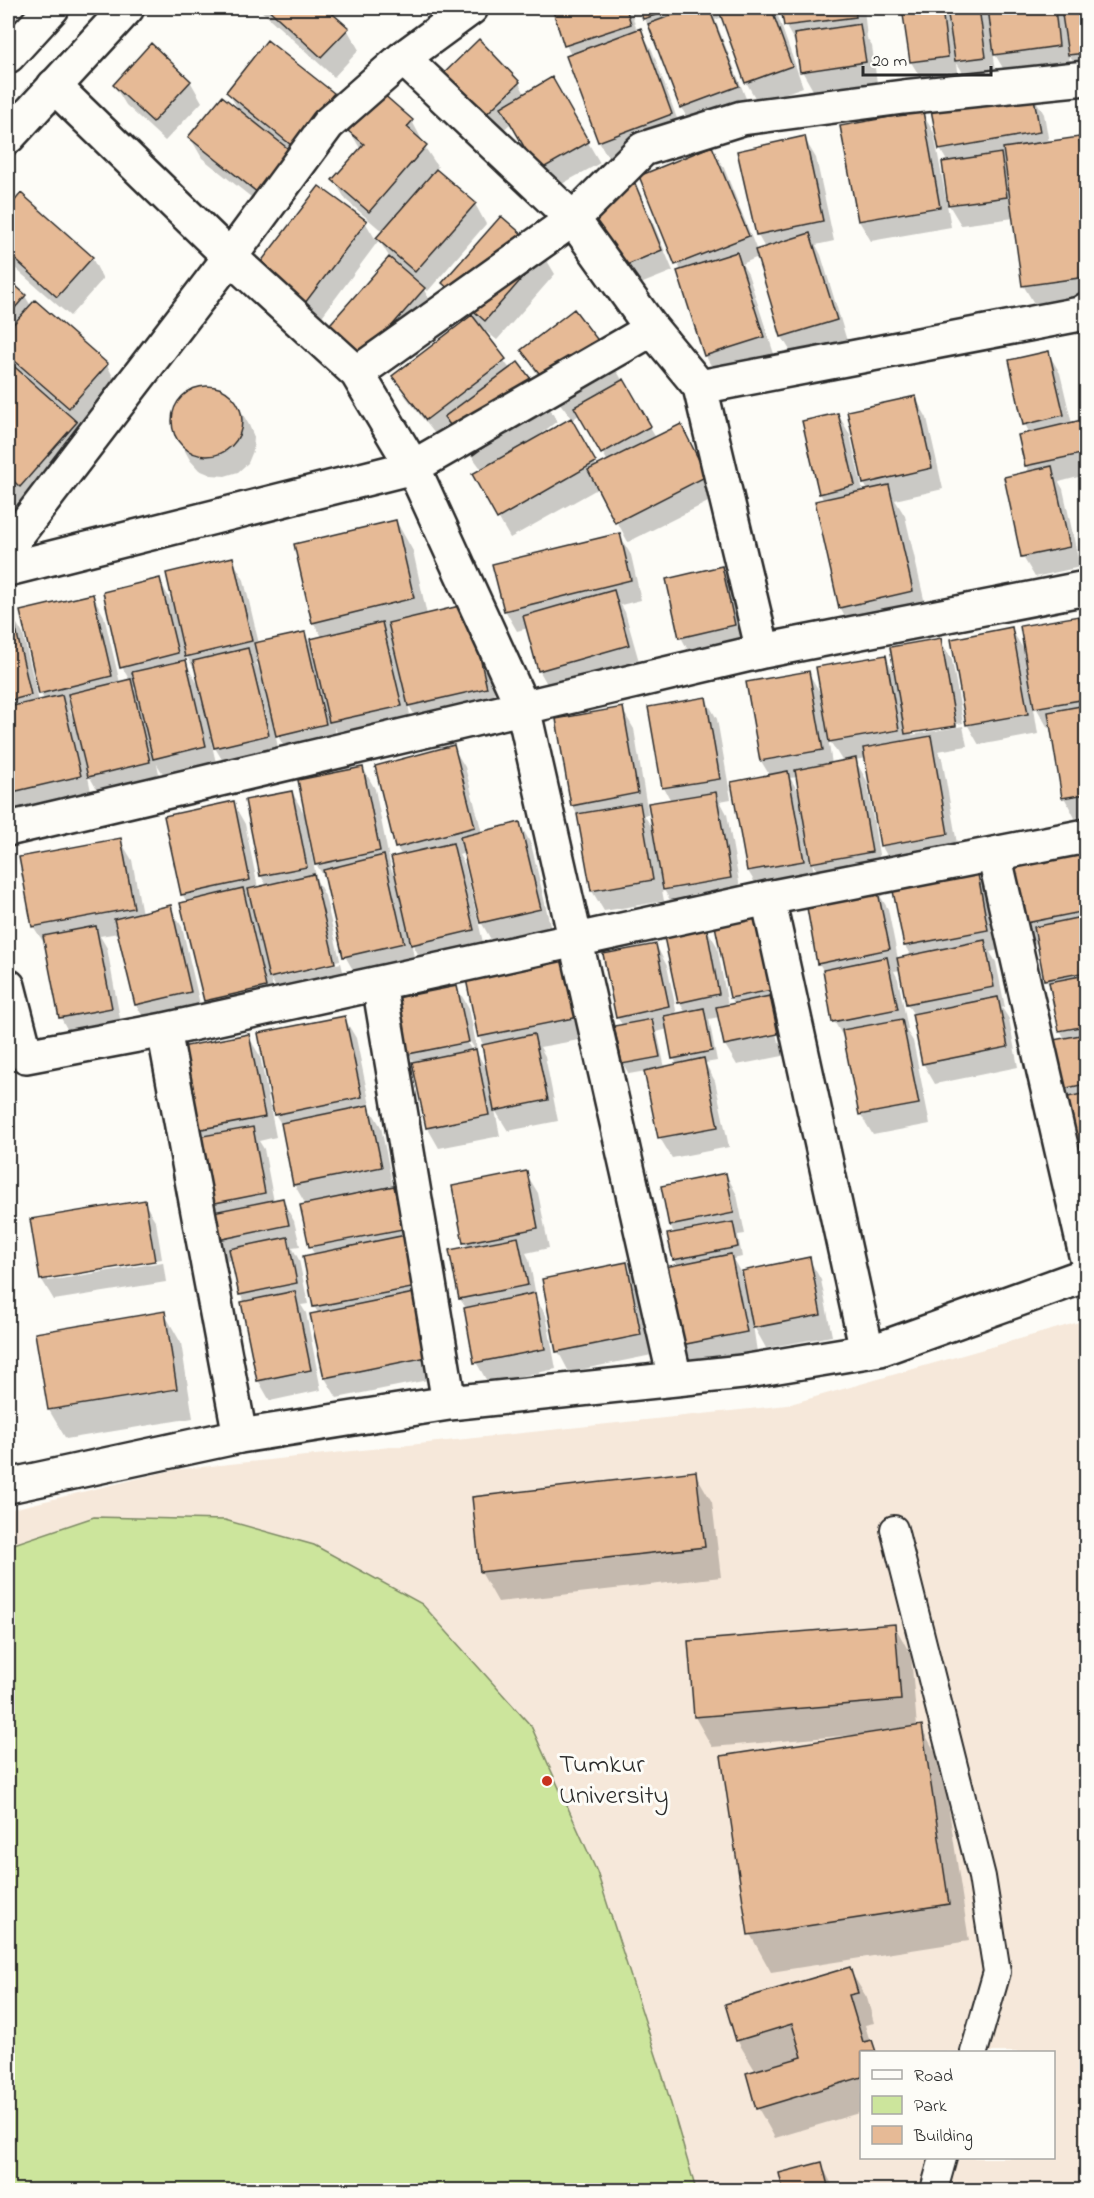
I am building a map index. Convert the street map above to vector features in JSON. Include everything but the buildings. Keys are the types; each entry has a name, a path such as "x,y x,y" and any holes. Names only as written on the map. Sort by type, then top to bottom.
{"street":[{"path":"8,56 52,8"},
{"path":"8,137 127,8"},
{"path":"8,547 230,257 328,124 403,58 471,8"},
{"path":"403,58 573,219 652,329 700,387 763,651"},
{"path":"357,372 573,219 643,149 742,118 903,97 1086,78"},
{"path":"54,86 230,257 357,372 413,467 524,708 675,1379"},
{"path":"700,387 1080,314 1086,310"},
{"path":"8,569 413,467 652,329"},
{"path":"8,829 763,651 1086,588"},
{"path":"8,986 26,1056 164,1030 768,898 1086,836"},
{"path":"994,854 1086,1256"},
{"path":"768,898 867,1351"},
{"path":"379,984 449,1403"},
{"path":"164,1030 240,1437"},
{"path":"8,1486 240,1437 449,1403 742,1372 880,1349 1086,1275"}],"lane":[{"path":"894,1529 982,1877 997,1972 974,2051"},
{"path":"934,2190 942,2159"}],"shaded area":[{"name":"Tumkur University","path":"1086,1320 1086,2190 8,2190 8,1510 173,1470 787,1405"}],"green space":[{"path":"94,1517 225,1520 314,1545 422,1604 531,1726 597,1872 664,2080 696,2190 8,2190 8,1546"}],"place":[{"name":"Tumkur University","path":"547,1781"}]}
